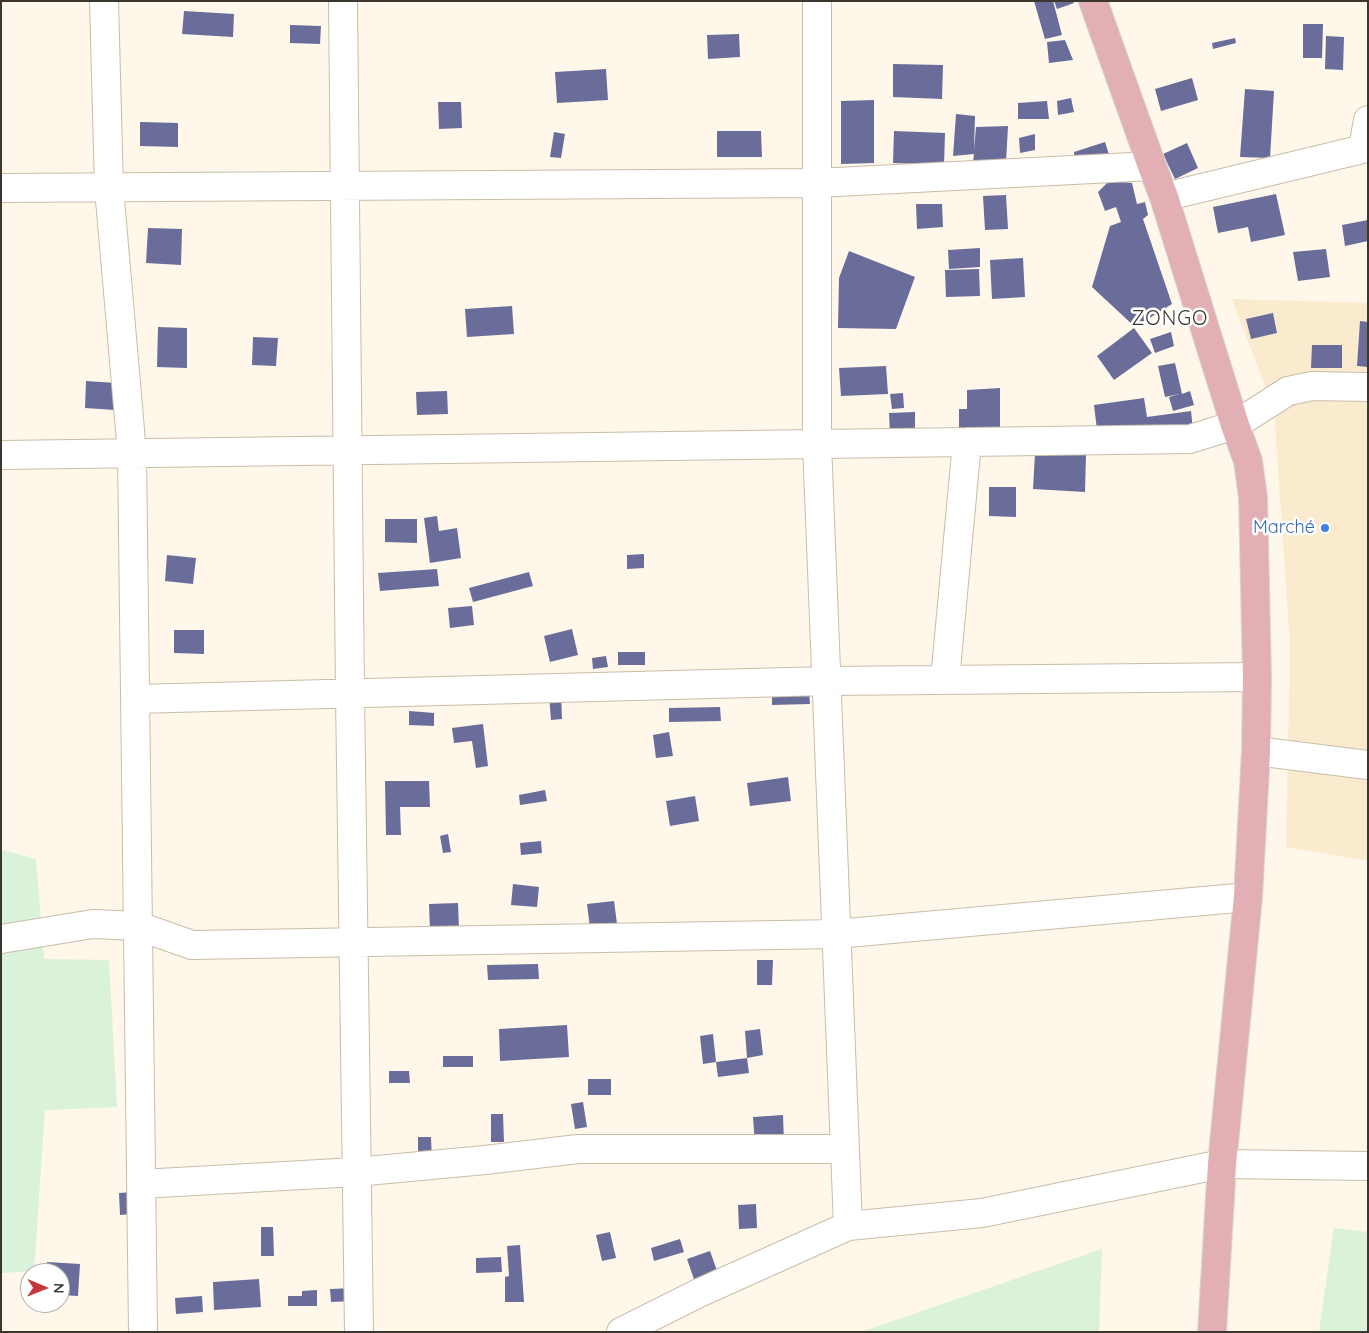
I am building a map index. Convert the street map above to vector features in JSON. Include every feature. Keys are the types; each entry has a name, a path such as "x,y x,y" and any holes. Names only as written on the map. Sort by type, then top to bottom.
{"main road":[{"path":"1093,1 1164,197 1248,461 1253,497 1257,677 1256,751 1248,897 1222,1164 1212,1332"}],"street":[{"path":"104,1 109,188 132,453 143,1332"},
{"path":"343,1 358,1332"},
{"path":"817,1 817,443 848,1226"},
{"path":"1164,197 1363,149 1368,120"},
{"path":"1,188 817,183 1152,166"},
{"path":"1,455 1190,439 1235,425 1288,392 1312,386 1368,387"},
{"path":"945,680 967,442"},
{"path":"135,699 826,681 1257,677"},
{"path":"1256,751 1368,765"},
{"path":"1,939 93,924 138,926 192,946 836,934 1248,897"},
{"path":"141,1184 356,1172 578,1149 845,1149"},
{"path":"621,1332 698,1293 848,1226 982,1213 1222,1164 1368,1166"}],"shaded area":[{"name":"Marché","path":"1232,299 1368,303 1368,861 1286,847 1290,646 1274,410"}],"green space":[{"path":"1,850 36,859 44,959 109,960 117,1107 45,1110 35,1263 20,1263 20,1272 1,1273"},
{"path":"1334,1228 1368,1232 1368,1332 1319,1332"},
{"path":"1102,1249 1099,1332 861,1332"}],"building":[{"path":"1034,1 1053,1 1062,35 1045,39"},
{"path":"1054,1 1073,1 1074,3 1057,9"},
{"path":"184,11 234,14 233,37 182,34"},
{"path":"1303,24 1323,24 1322,58 1303,58"},
{"path":"290,25 321,26 320,44 290,43"},
{"path":"739,34 740,57 708,59 707,35"},
{"path":"1326,36 1344,37 1343,70 1325,69"},
{"path":"1235,38 1236,43 1213,49 1212,43"},
{"path":"1065,40 1073,60 1049,63 1047,42"},
{"path":"893,64 943,65 942,99 893,97"},
{"path":"606,69 608,100 557,103 555,72"},
{"path":"1192,78 1198,100 1161,111 1155,89"},
{"path":"1245,89 1274,91 1270,158 1240,157"},
{"path":"1071,98 1074,112 1058,115 1057,101"},
{"path":"874,100 874,163 841,164 841,101"},
{"path":"1047,101 1049,119 1018,119 1018,103"},
{"path":"438,102 461,102 462,128 439,129"},
{"path":"956,114 975,116 974,150 976,127 1008,126 1006,162 973,162 974,154 953,156"},
{"path":"140,122 178,123 178,147 140,146"},
{"path":"717,131 761,131 762,157 717,157"},
{"path":"894,131 945,133 944,165 893,163"},
{"path":"554,132 565,134 561,158 550,157"},
{"path":"1035,134 1035,150 1020,153 1019,138"},
{"path":"1105,142 1112,164 1075,168 1074,152"},
{"path":"1187,143 1198,168 1175,179 1163,154"},
{"path":"1109,181 1132,183 1137,204 1145,202 1148,215 1143,219 1172,304 1135,327 1092,287 1110,226 1121,222 1116,207 1105,211 1098,192"},
{"path":"1276,194 1285,235 1251,242 1248,227 1218,233 1213,207"},
{"path":"1006,195 1008,229 985,230 983,196"},
{"path":"916,204 942,204 943,227 917,229"},
{"path":"1368,220 1368,241 1345,246 1342,225"},
{"path":"148,228 182,229 181,265 146,263"},
{"path":"980,248 980,267 949,269 948,250"},
{"path":"1326,249 1330,277 1298,281 1293,252"},
{"path":"849,251 915,277 896,329 838,328 839,278"},
{"path":"1023,258 1025,297 992,299 990,260"},
{"path":"979,269 980,296 946,297 945,270"},
{"path":"512,306 514,334 467,337 465,309"},
{"path":"1273,313 1277,333 1251,339 1246,319"},
{"path":"1360,321 1368,322 1368,367 1357,366"},
{"path":"158,327 187,328 187,368 157,367"},
{"path":"1134,328 1152,353 1114,380 1097,356"},
{"path":"1171,332 1174,346 1155,353 1150,339"},
{"path":"253,337 278,338 276,366 252,365"},
{"path":"1312,345 1342,345 1342,368 1311,368"},
{"path":"1175,363 1182,394 1190,391 1194,405 1173,411 1169,397 1179,394 1165,397 1158,366"},
{"path":"886,366 888,394 841,396 839,368"},
{"path":"86,381 116,383 115,410 85,408"},
{"path":"1000,388 1000,433 959,433 959,409 967,409 967,390"},
{"path":"447,391 448,414 417,415 416,392"},
{"path":"903,393 904,408 892,409 890,394"},
{"path":"1144,398 1147,417 1191,411 1193,430 1135,437 1134,426 1097,430 1094,405"},
{"path":"915,412 915,434 890,434 889,413"},
{"path":"1035,453 1086,455 1085,492 1033,489"},
{"path":"989,487 1016,487 1016,517 989,516"},
{"path":"437,516 439,531 457,528 461,558 430,563 424,518"},
{"path":"385,519 417,519 417,543 385,542"},
{"path":"644,554 644,568 627,569 627,555"},
{"path":"167,555 196,558 193,584 165,581"},
{"path":"437,569 439,586 380,591 378,573"},
{"path":"529,572 533,586 473,602 469,588"},
{"path":"472,606 474,625 450,628 448,608"},
{"path":"572,629 578,655 550,662 544,636"},
{"path":"174,630 204,630 204,654 174,653"},
{"path":"618,652 645,652 645,665 618,665"},
{"path":"606,656 608,667 593,669 592,658"},
{"path":"809,690 810,704 772,705 772,691"},
{"path":"561,693 562,719 551,720 549,694"},
{"path":"720,707 721,721 669,722 669,708"},
{"path":"409,711 434,713 434,726 409,725"},
{"path":"483,724 488,766 476,768 472,741 454,743 452,728"},
{"path":"669,732 673,756 656,758 653,735"},
{"path":"788,777 791,801 750,806 747,783"},
{"path":"385,781 429,781 430,807 400,807 401,835 386,835"},
{"path":"545,790 547,801 520,805 519,795"},
{"path":"695,796 699,821 670,826 666,801"},
{"path":"448,834 451,852 443,853 440,836"},
{"path":"541,841 542,853 521,855 520,843"},
{"path":"513,884 539,887 537,907 511,905"},
{"path":"614,901 617,924 590,928 587,904"},
{"path":"458,903 459,929 430,930 429,904"},
{"path":"757,960 773,960 772,985 757,985"},
{"path":"538,964 539,979 488,980 487,965"},
{"path":"567,1025 569,1057 500,1061 499,1029"},
{"path":"760,1029 763,1055 747,1058 745,1031"},
{"path":"713,1034 716,1062 703,1064 700,1036"},
{"path":"443,1056 473,1056 473,1067 443,1067"},
{"path":"747,1058 749,1073 718,1077 716,1062"},
{"path":"389,1071 409,1071 410,1083 389,1083"},
{"path":"588,1079 611,1079 611,1095 588,1095"},
{"path":"583,1102 587,1127 575,1129 571,1104"},
{"path":"491,1114 503,1114 504,1142 491,1142"},
{"path":"783,1115 784,1143 755,1145 753,1117"},
{"path":"418,1137 431,1137 432,1161 418,1161"},
{"path":"133,1192 134,1214 120,1215 119,1193"},
{"path":"756,1204 757,1228 739,1229 738,1205"},
{"path":"261,1227 273,1227 274,1256 261,1256"},
{"path":"610,1232 616,1258 602,1261 596,1235"},
{"path":"680,1239 684,1252 654,1261 651,1248"},
{"path":"520,1245 524,1302 505,1302 505,1277 509,1276 507,1246"},
{"path":"710,1251 720,1279 697,1288 687,1259"},
{"path":"501,1257 502,1272 476,1273 476,1258"},
{"path":"70,1263 80,1264 78,1296 70,1296"},
{"path":"259,1279 261,1307 214,1310 213,1282"},
{"path":"355,1288 355,1301 331,1302 330,1289"},
{"path":"317,1290 317,1306 288,1306 288,1296 302,1296 302,1291"},
{"path":"202,1296 203,1312 176,1314 175,1298"}],"place":[{"name":"Marché","path":"1325,528"}],"district":[{"name":"ZONGO","path":"1170,319"}]}
